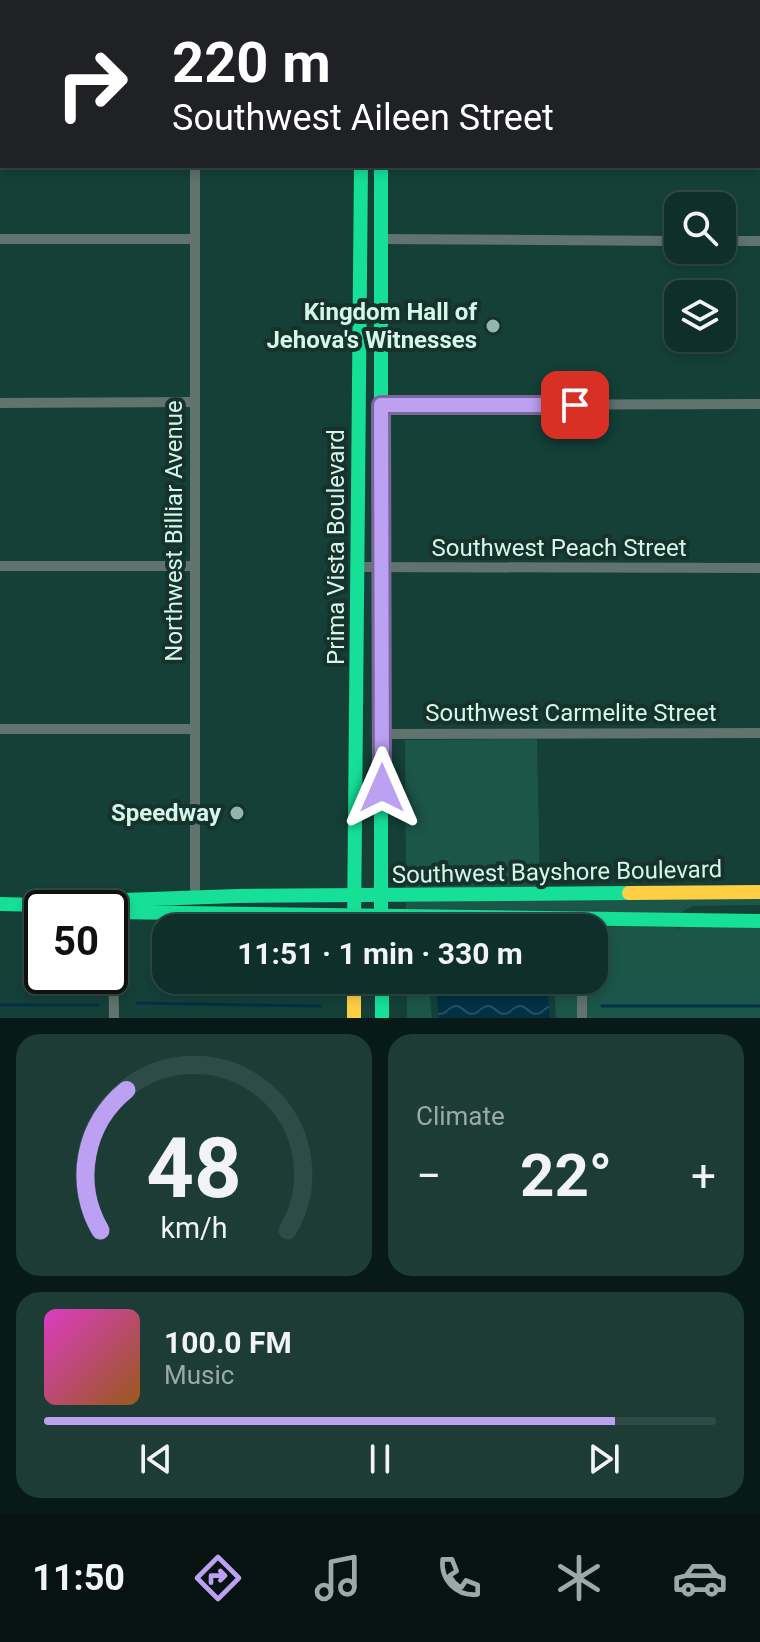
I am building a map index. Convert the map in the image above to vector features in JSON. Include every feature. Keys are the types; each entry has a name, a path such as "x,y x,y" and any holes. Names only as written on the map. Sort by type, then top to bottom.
{"main road":[{"name":"Prima Vista Boulevard","path":"354,914 361,168"},
{"name":"Prima Vista Boulevard","path":"380,914 381,168"},
{"name":"Southwest Bayshore Boulevard","path":"128,901 195,897 760,892"},
{"name":"Southwest Bayshore Boulevard","path":"0,904 24,905"},
{"path":"679,921 692,912 760,911"},
{"name":"Southwest Bayshore Boulevard","path":"128,913 159,914"},
{"name":"Southwest Bayshore Boulevard","path":"608,923 760,921"},
{"path":"354,994 354,1018"},
{"path":"382,994 382,1018"}],"street":[{"name":"Northwest Billiar Avenue","path":"195,168 195,897"},
{"path":"0,239 195,239"},
{"path":"381,239 664,241"},
{"path":"736,241 760,241"},
{"path":"0,403 194,402"},
{"path":"381,405 760,404"},
{"path":"0,566 195,566"},
{"name":"Southwest Peach Street","path":"359,567 760,568"},
{"path":"0,729 193,729"},
{"name":"Southwest Carmelite Street","path":"382,734 760,733"},
{"path":"114,994 114,1018"},
{"path":"582,994 582,1018"}],"shaded area":[{"path":"537,739 540,890 406,890 405,740"},
{"path":"666,898 760,899 760,905 692,906 677,915 406,912 406,902"},
{"path":"608,926 678,929 760,927 760,1018 556,1018 555,994 608,994"},
{"path":"407,994 429,994 432,1018 407,1018"}],"water":[{"path":"436,994 548,994 550,1018 439,1018"}],"waterway":[{"path":"137,1003 320,1006"},
{"path":"0,1005 98,1005"},
{"path":"602,1006 760,1006"}],"traffic: fast":[{"path":"354,914 361,168"},
{"path":"381,168 381,914"},
{"path":"0,904 81,906 95,901 237,896 629,893"},
{"path":"128,912 760,921"},
{"path":"382,994 382,1018"}],"traffic: slow":[{"path":"629,893 760,892"},
{"path":"354,994 354,1018"}],"place":[{"name":"Kingdom Hall of Jehova's Witnesses","path":"493,326"},
{"name":"Speedway","path":"237,813"}],"route":[{"path":"382,788 381,405 575,405"}]}
